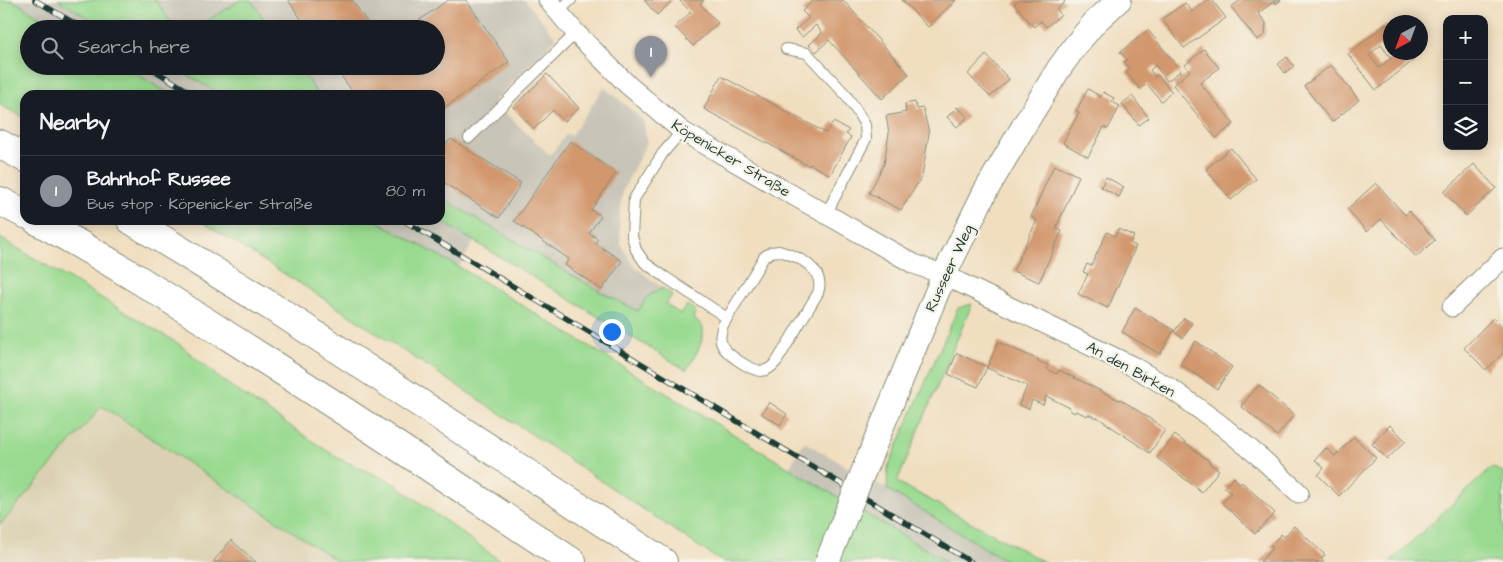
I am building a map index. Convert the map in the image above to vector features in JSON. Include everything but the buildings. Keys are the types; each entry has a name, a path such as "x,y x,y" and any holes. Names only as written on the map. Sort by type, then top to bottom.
{"highway":[{"path":"0,144 20,155"},
{"path":"0,200 20,211"},
{"path":"45,225 170,299 432,468 572,562"},
{"path":"139,225 285,315 663,562"}],"street":[{"name":"Russeer Weg","path":"827,562 944,276 985,192 1058,70 1094,22 1119,0"},
{"name":"Köpenicker Straße","path":"559,4 576,33 628,85 682,131 914,264 944,276"},
{"path":"1452,307 1503,258"},
{"name":"An den Birken","path":"944,276 1132,366 1173,390 1221,425 1299,492"}],"lane":[{"path":"469,138 576,33"},
{"path":"786,49 807,53 846,95 865,126 866,139 826,214"},
{"path":"682,131 663,153 634,199 632,236 636,250 645,263 728,318"},
{"path":"780,251 799,258 814,270 818,278 820,286 818,293 777,361 773,367 767,370 760,371 750,367 730,355 723,347 720,335 728,318 764,257 771,252 780,251"}],"shaded area":[{"path":"12,0 58,0 92,20 45,20"},
{"path":"156,0 240,0 209,20 169,20"},
{"path":"251,0 525,0 556,38 493,102 550,155 567,134 571,136 604,87 643,120 647,142 623,190 619,218 621,245 634,266 662,288 647,297 638,311 601,292 445,200 445,90 315,90 304,75 445,75 445,20 265,20"},
{"path":"138,75 188,75 213,90 163,90"},
{"path":"445,224 474,241 459,267 384,225"},
{"path":"102,406 339,562 0,562 0,525"},
{"path":"804,442 887,489 1008,562 947,562 789,468"}],"green space":[{"path":"0,0 12,0 45,20 20,20 20,75 138,75 163,90 20,90 20,115 0,105"},
{"path":"58,0 156,0 169,20 92,20"},
{"path":"240,0 251,0 265,20 209,20"},
{"path":"188,75 304,75 315,90 213,90"},
{"path":"445,200 601,292 638,311 647,297 662,288 672,295 666,304 680,314 687,305 696,311 693,318 702,326 703,335 698,351 686,370 445,224"},
{"path":"207,225 384,225 459,267 947,562 722,562 518,425"},
{"path":"0,238 179,344 223,381 338,458 393,483 502,562 339,562 102,406 0,525"},
{"path":"972,304 897,482 1044,562 1008,562 887,489 888,467 958,308"},
{"path":"1492,467 1503,472 1503,562 1390,562"}],"railway":[{"path":"35,0 69,20"},
{"path":"162,75 187,90"},
{"path":"411,225 971,562"}],"place":[{"name":"Bahnhof Russee","path":"651,77"}]}
